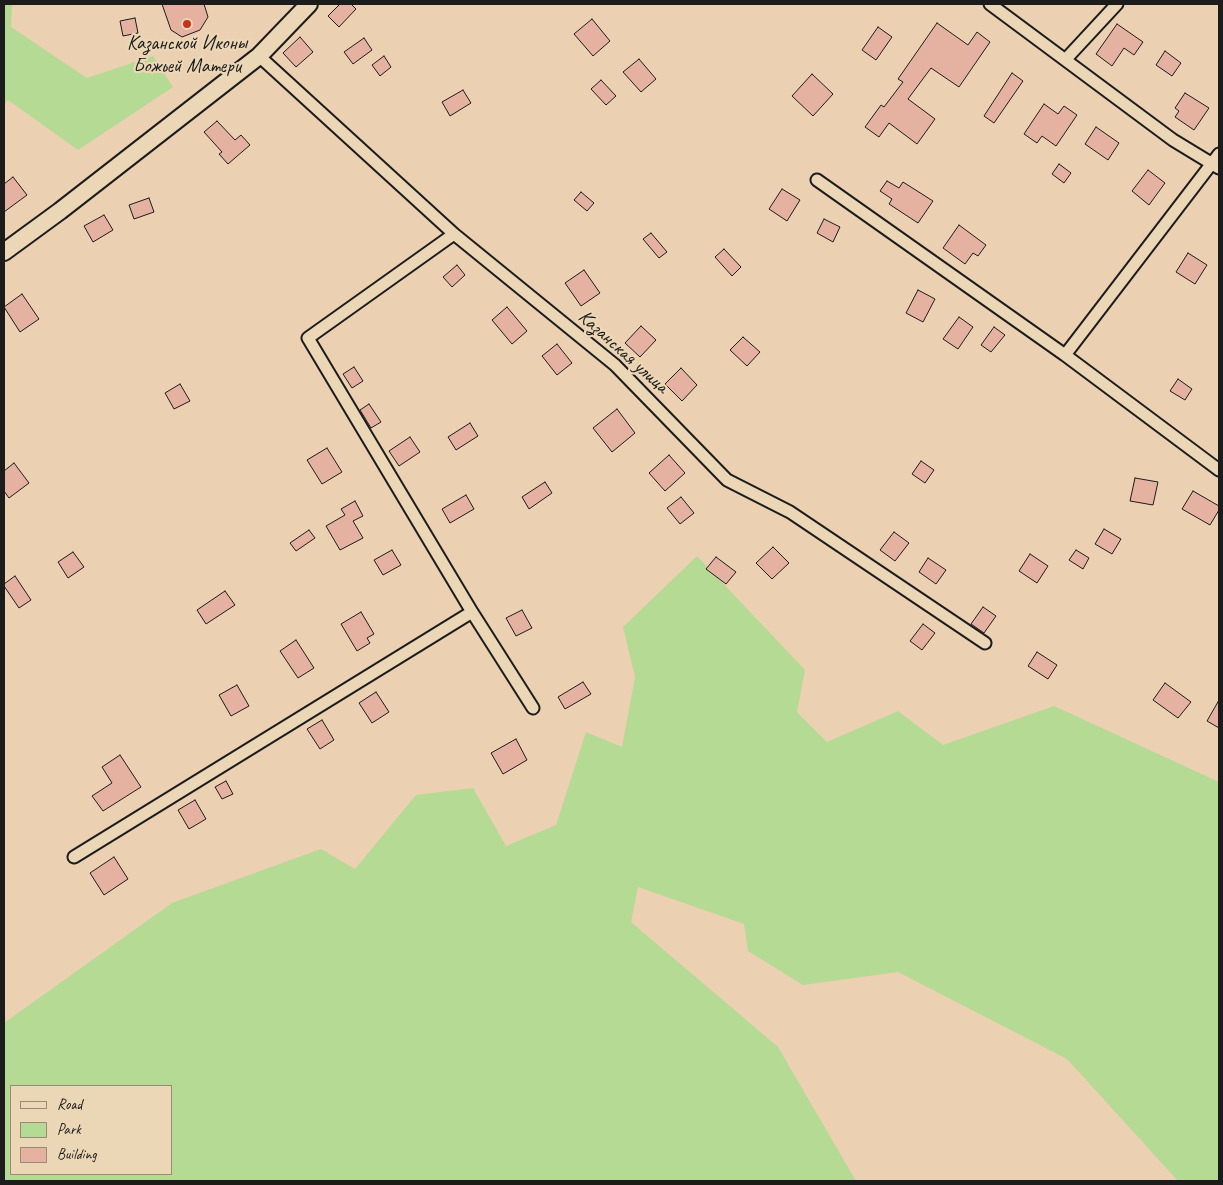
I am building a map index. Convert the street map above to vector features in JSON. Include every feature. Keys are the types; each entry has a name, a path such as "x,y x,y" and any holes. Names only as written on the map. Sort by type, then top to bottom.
{"street":[{"path":"4,252 68,205 259,56 309,4"},
{"path":"990,4 1173,140 1215,166"},
{"path":"1066,59 1117,4"},
{"name":"Казанская улица","path":"259,56 454,234 615,365 727,480 790,512 985,643"},
{"path":"1065,355 1215,166 1219,154"},
{"path":"816,180 1065,355 1219,470"},
{"path":"454,234 308,338 472,612 533,708"},
{"path":"74,857 472,612"}],"green space":[{"path":"4,4 12,4 11,27 87,78 153,56 173,87 78,150 8,100 4,105"},
{"path":"697,556 805,670 797,712 827,742 898,711 943,745 1054,706 1219,782 1219,1181 1178,1181 1067,1059 898,972 803,985 748,951 744,924 638,887 631,922 778,1047 856,1181 4,1181 4,1023 172,903 321,849 355,869 416,795 473,788 506,846 556,825 586,732 622,747 635,677 623,627"}],"building":[{"name":"Казанской Иконы Божьей Матери","path":"162,4 204,4 208,17 200,30 182,37 171,30"},
{"path":"340,4 351,4 356,9 339,27 328,16"},
{"path":"135,18 138,33 123,36 120,21"},
{"path":"592,19 610,41 593,56 574,34"},
{"path":"937,23 968,45 977,32 990,42 959,87 931,68 908,99 935,119 917,144 889,123 879,137 865,127 881,105 884,107 903,82 898,79"},
{"path":"1117,24 1143,42 1134,55 1124,48 1112,66 1096,54"},
{"path":"878,27 892,37 876,60 862,50"},
{"path":"300,37 313,52 296,67 283,53"},
{"path":"364,38 372,50 353,64 344,52"},
{"path":"1165,51 1181,63 1172,76 1156,65"},
{"path":"384,56 391,67 380,76 372,65"},
{"path":"639,59 656,79 641,92 623,72"},
{"path":"1012,73 1023,81 994,123 984,116"},
{"path":"812,74 833,94 813,116 792,96"},
{"path":"601,80 616,96 606,105 591,89"},
{"path":"463,90 471,103 450,116 442,102"},
{"path":"1185,93 1209,108 1194,130 1175,117 1179,111 1175,108"},
{"path":"1044,104 1058,114 1064,106 1077,115 1056,146 1042,136 1037,143 1024,134"},
{"path":"217,121 235,140 241,135 250,145 228,164 219,154 222,152 204,132"},
{"path":"1096,127 1119,143 1108,160 1085,144"},
{"path":"1059,164 1071,173 1064,183 1052,174"},
{"path":"1148,170 1165,183 1149,205 1132,191"},
{"path":"13,177 27,195 4,212 4,184"},
{"path":"887,181 899,188 903,182 933,201 918,223 889,204 892,199 880,191"},
{"path":"782,189 800,200 787,221 769,209"},
{"path":"581,192 594,203 587,211 574,200"},
{"path":"149,198 154,212 134,219 129,205"},
{"path":"104,215 113,230 93,242 84,226"},
{"path":"824,219 840,227 833,242 817,233"},
{"path":"959,225 986,245 978,256 973,253 965,264 943,248"},
{"path":"651,233 667,252 659,258 643,239"},
{"path":"724,249 741,267 732,276 715,257"},
{"path":"1188,253 1207,265 1195,284 1176,272"},
{"path":"457,265 465,275 452,287 443,277"},
{"path":"584,270 600,293 581,306 565,283"},
{"path":"918,290 935,299 923,322 906,313"},
{"path":"22,294 39,319 20,332 4,307"},
{"path":"507,307 527,331 512,344 492,320"},
{"path":"959,317 973,327 958,349 943,339"},
{"path":"641,326 656,340 640,357 625,343"},
{"path":"994,327 1005,335 991,352 981,345"},
{"path":"743,337 760,352 747,366 730,350"},
{"path":"557,344 572,363 557,375 542,356"},
{"path":"354,367 363,381 352,388 343,374"},
{"path":"681,368 697,385 682,401 665,384"},
{"path":"1178,379 1192,389 1185,400 1170,391"},
{"path":"180,384 190,401 174,409 165,393"},
{"path":"369,404 381,422 371,428 360,410"},
{"path":"617,409 635,433 612,452 593,428"},
{"path":"470,423 478,436 456,450 448,437"},
{"path":"410,437 420,452 399,466 389,451"},
{"path":"327,448 342,472 322,484 307,460"},
{"path":"669,455 685,473 665,491 649,473"},
{"path":"921,461 934,470 925,483 912,474"},
{"path":"14,463 29,483 9,498 4,491 4,471"},
{"path":"1135,478 1158,482 1153,505 1130,501"},
{"path":"545,482 552,493 529,509 522,497"},
{"path":"1193,491 1219,506 1219,510 1210,525 1182,509"},
{"path":"466,495 474,509 450,523 442,509"},
{"path":"681,497 694,513 680,524 667,508"},
{"path":"355,501 363,516 353,521 363,538 340,550 326,526 345,515 341,509"},
{"path":"1104,529 1121,539 1112,554 1095,544"},
{"path":"309,530 315,538 296,551 290,543"},
{"path":"894,532 909,543 895,561 880,550"},
{"path":"773,547 789,563 772,579 756,563"},
{"path":"392,550 401,565 383,575 374,560"},
{"path":"1076,550 1089,558 1083,569 1069,560"},
{"path":"73,552 84,567 68,578 58,562"},
{"path":"1030,554 1048,566 1037,583 1019,571"},
{"path":"716,557 736,572 726,584 706,569"},
{"path":"928,558 946,570 936,584 919,572"},
{"path":"15,576 31,600 19,608 4,586"},
{"path":"225,591 235,605 206,624 197,610"},
{"path":"983,607 996,616 984,633 971,624"},
{"path":"522,610 532,628 516,636 506,618"},
{"path":"361,612 374,634 367,638 370,643 357,651 341,624"},
{"path":"923,624 935,633 922,650 910,641"},
{"path":"296,640 314,668 298,678 280,651"},
{"path":"1037,652 1057,665 1048,679 1028,666"},
{"path":"583,682 591,694 565,709 558,697"},
{"path":"1165,683 1191,702 1178,718 1153,700"},
{"path":"237,685 249,706 231,716 219,695"},
{"path":"376,692 389,712 372,723 359,703"},
{"path":"1219,700 1219,728 1207,721"},
{"path":"322,720 334,740 320,749 307,729"},
{"path":"516,739 527,760 503,774 491,753"},
{"path":"120,755 141,787 103,811 92,796 112,783 102,767"},
{"path":"226,781 233,794 222,799 215,787"},
{"path":"195,800 206,819 189,829 178,810"},
{"path":"114,857 128,879 104,895 90,873"}],"place":[{"name":"Казанской Иконы Божьей Матери","path":"187,24"}]}
